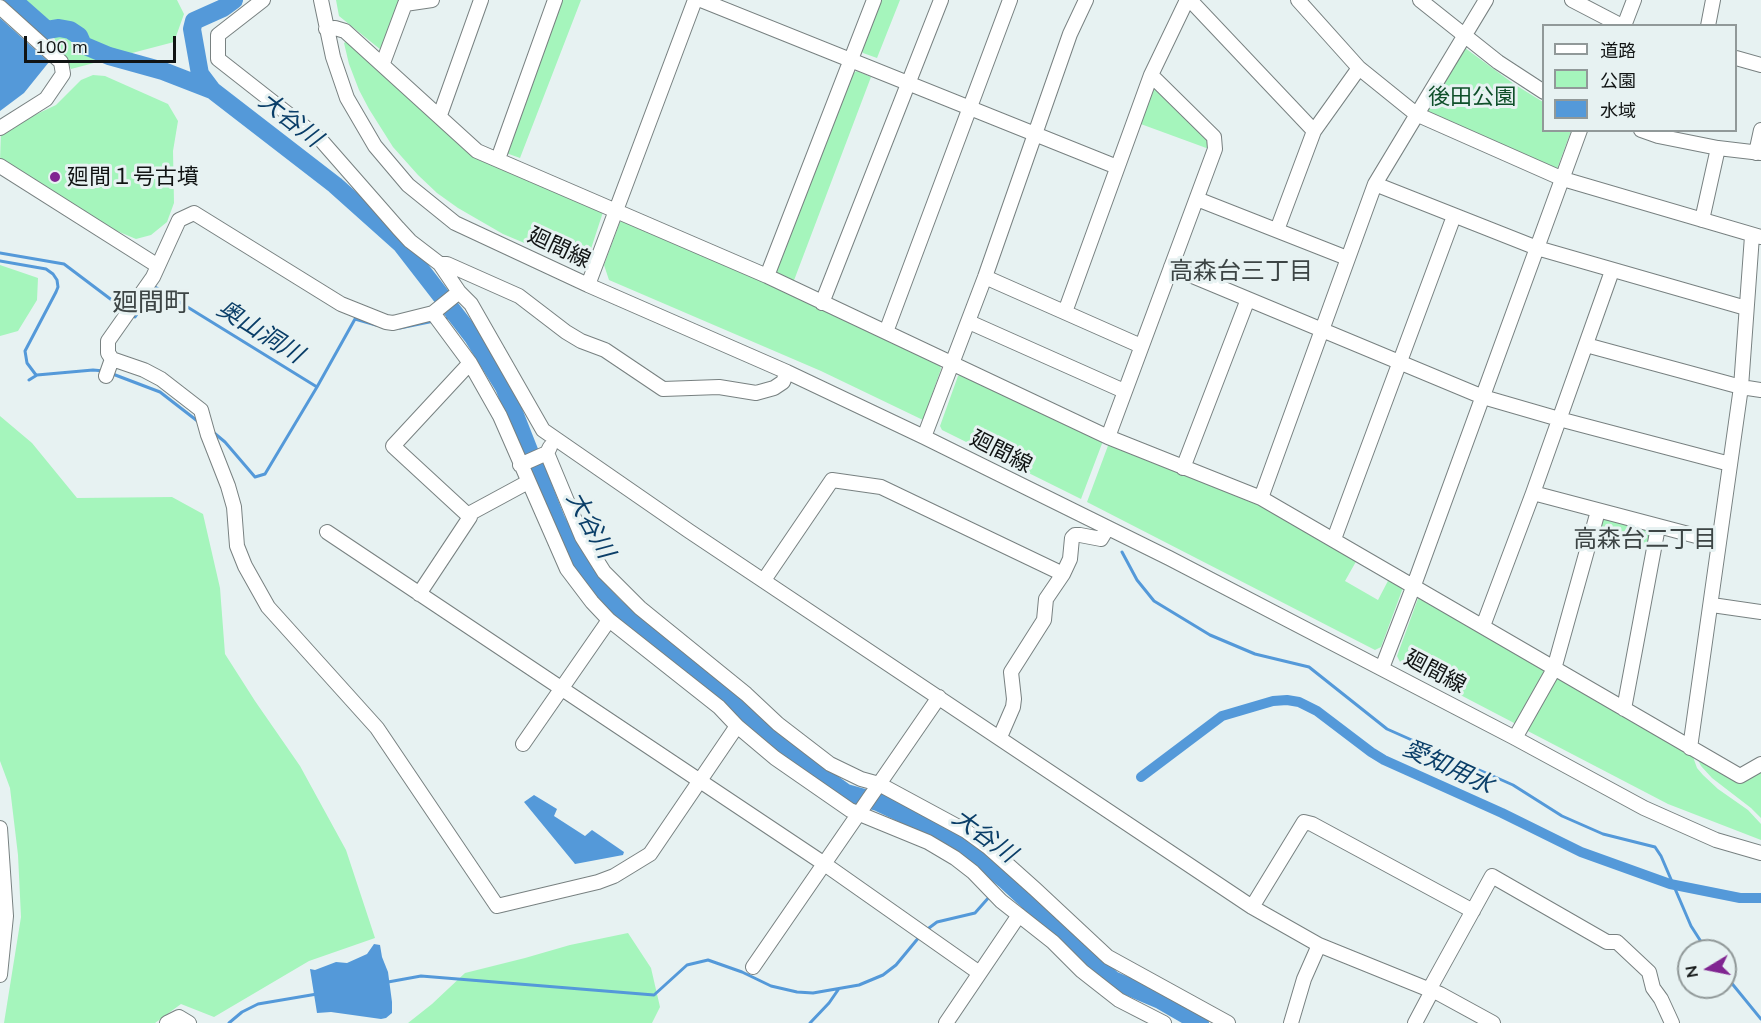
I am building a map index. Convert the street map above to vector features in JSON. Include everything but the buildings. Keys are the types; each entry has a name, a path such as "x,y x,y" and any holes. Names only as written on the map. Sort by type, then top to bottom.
{"street":[{"path":"263,0 218,35 218,60 320,139 410,241 440,264 456,295 471,304 543,430 1252,907 1319,945 1430,991 1493,1023"},
{"name":"廻間線","path":"321,0 326,29 347,98 375,146 408,185 455,223 588,285 787,372 924,437 1169,558 1644,807 1716,840 1761,853"},
{"path":"383,63 405,4 432,0"},
{"path":"440,115 481,0"},
{"path":"588,285 695,0"},
{"path":"701,0 850,62 1117,167"},
{"path":"767,276 874,0"},
{"path":"822,303 941,0"},
{"path":"886,332 1010,0"},
{"path":"924,437 969,322 1070,34 1086,0"},
{"path":"1065,312 1151,75 1189,0 1314,131"},
{"path":"1298,0 1359,68 1416,114 1563,179 1757,237 1746,308 1741,387 1690,748"},
{"path":"1420,0 1498,62 1542,91"},
{"path":"1261,498 1324,330 1347,258 1375,184 1486,0"},
{"path":"1572,0 1619,24"},
{"path":"1624,24 1634,0"},
{"path":"1707,24 1713,0"},
{"path":"498,159 551,1"},
{"path":"0,7 61,62 63,74 46,99 0,128"},
{"path":"326,29 335,28 345,31 383,63 477,151 767,276 1108,437 1261,498 1740,776 1761,764"},
{"path":"1737,58 1761,65"},
{"path":"1277,230 1314,131 1359,68"},
{"path":"1108,437 1215,149 1214,137 1151,75"},
{"path":"1647,132 1719,148 1759,153 1761,130"},
{"path":"1382,668 1580,132"},
{"path":"1702,220 1719,148"},
{"path":"0,166 158,266"},
{"path":"1375,184 1537,248 1746,308"},
{"path":"1197,199 1347,258"},
{"path":"456,295 433,313 386,322 341,304 194,213 179,220 153,277 108,340 109,368 144,370 161,379 201,410 234,507 237,546 245,566 268,607 377,728 497,906 598,882 614,876 650,854 737,726"},
{"path":"1334,539 1454,216"},
{"path":"440,264 447,264 519,296 566,332 581,341 605,350 663,389 719,387 756,393 774,388 783,382 787,372"},
{"path":"1171,267 1484,397 1730,464"},
{"path":"1483,626 1612,271"},
{"path":"985,277 1141,346"},
{"path":"1183,468 1248,298"},
{"path":"433,313 470,363 500,416 567,569 609,620 719,707 737,726 775,758 858,813 928,842 955,858 1053,942 1082,971 1119,1000 1164,1023"},
{"path":"969,322 1124,391"},
{"path":"1586,345 1741,387 1761,390"},
{"path":"419,594 470,517 393,446 470,363"},
{"path":"520,465 547,453 554,438"},
{"path":"547,453 582,537 604,572 621,591 746,694 801,744 846,773 877,785 950,821 988,848 1108,957 1228,1023"},
{"path":"764,580 832,480 881,487 1063,574"},
{"path":"467,515 528,482"},
{"path":"1533,493 1719,542"},
{"path":"1515,738 1554,669 1598,511"},
{"path":"1624,709 1659,527"},
{"path":"1000,737 1013,707 1011,672 1044,620 1047,599 1070,558 1071,541 1075,535 1101,539 1107,528"},
{"path":"327,532 823,863 978,972"},
{"path":"1712,605 1761,612"},
{"path":"523,744 609,620"},
{"path":"753,967 939,697"},
{"path":"1252,907 1304,822 1312,824 1473,911"},
{"path":"0,828 6,916 0,975"},
{"path":"1415,1023 1492,876 1607,942 1617,942 1649,972 1653,988 1672,1023"},
{"path":"946,1023 978,972 1019,915"},
{"path":"1291,1023 1304,979 1319,945"},
{"path":"167,1023 179,1017 189,1023"}],"green space":[{"path":"19,0 177,0 184,14 174,42 71,69 47,25"},
{"path":"336,0 400,0 381,50 339,16"},
{"path":"561,0 581,0 520,158 506,153"},
{"path":"881,0 900,0 877,58 861,50"},
{"path":"347,41 474,156 603,212 588,258 579,266 503,234 437,193 393,147 369,109 349,64 344,43"},
{"name":"後田公園","path":"1461,45 1542,101 1542,132 1571,132 1556,172 1426,114"},
{"path":"857,71 871,77 793,283 778,276 776,271 853,73"},
{"path":"93,75 105,76 168,104 178,121 173,151 174,203 167,222 151,235 136,239 117,231 0,161 1,131 56,105 81,80"},
{"path":"1157,84 1210,141 1209,149 1138,123 1152,86"},
{"path":"624,221 761,281 940,365 941,369 923,420 821,371 609,280 604,265 620,222"},
{"path":"0,265 38,278 37,300 18,331 0,336"},
{"path":"962,374 1103,441 1081,499 942,430 940,426 958,376"},
{"path":"0,416 32,443 77,498 172,497 203,514 220,588 225,654 300,766 346,850 375,938 309,961 214,1017 181,1004 155,1023 4,1023 21,917 18,855 10,788 0,761"},
{"path":"1109,443 1261,503 1358,558 1345,581 1378,600 1390,577 1404,585 1381,647 1375,650 1087,502"},
{"path":"1607,517 1651,529 1651,549 1597,535 1601,519"},
{"path":"1420,593 1544,667 1546,672 1516,724 1401,664 1397,656"},
{"path":"1559,676 1692,754 1697,768 1703,775 1718,789 1748,810 1761,824 1761,840 1668,804 1524,729 1553,677"},
{"path":"1699,759 1736,780 1761,770 1761,818 1712,778 1701,766"},
{"path":"628,933 651,968 660,1007 652,1023 408,1023 465,973 570,945"}],"water":[{"path":"0,18 49,62 24,93 0,111"},
{"path":"534,795 557,809 554,816 585,836 592,830 624,852 623,855 575,864 524,802"},
{"path":"374,944 380,945 388,972 392,1013 381,1019 331,1012 317,1013 310,969 315,970 336,962 347,963 367,954"}],"waterway":[{"name":"大谷川","path":"13,0 47,30 59,28 70,30 79,36 83,45 109,56 163,71 212,90 335,185 401,244 473,337 504,387 556,519 577,560 594,585 615,607 718,688 774,741 846,793 878,802 954,838 1004,879 1113,980 1160,1000 1200,1023"},
{"path":"212,90 200,74 192,29 194,21 223,8 234,0"},
{"name":"奥山洞川","path":"0,253 64,264 121,307"},
{"path":"0,261 46,269 57,280 56,292 25,351 27,363 36,375"},
{"name":"奥山洞川","path":"135,317 155,287 317,387"},
{"path":"447,318 456,316"},
{"path":"213,432 225,442 255,477 265,474 355,319 376,325"},
{"path":"400,328 434,321"},
{"path":"29,380 37,375 104,371"},
{"path":"110,373 160,392 200,423"},
{"path":"1122,552 1137,580 1154,601 1210,635 1255,654 1309,667 1387,729 1513,785 1562,816 1603,834 1655,847 1691,926 1699,939"},
{"name":"愛知用水","path":"1141,777 1222,716 1273,701 1299,702 1317,711 1384,760 1502,813 1581,852 1670,884 1740,898 1761,898"},
{"path":"925,931 937,922 975,913 990,896"},
{"path":"388,982 421,976 654,995 687,965 708,960 742,972 771,986 813,993 859,985 883,975 896,965 920,936"},
{"path":"810,1023 838,990"},
{"path":"1737,990 1761,1019"},
{"path":"229,1023 242,1012 258,1004 317,994"}],"place":[{"name":"廻間１号古墳","path":"55,177"}],"district":[{"name":"高森台三丁目","path":"1241,272"},
{"name":"廻間町","path":"151,303"},
{"name":"高森台二丁目","path":"1645,540"}]}
